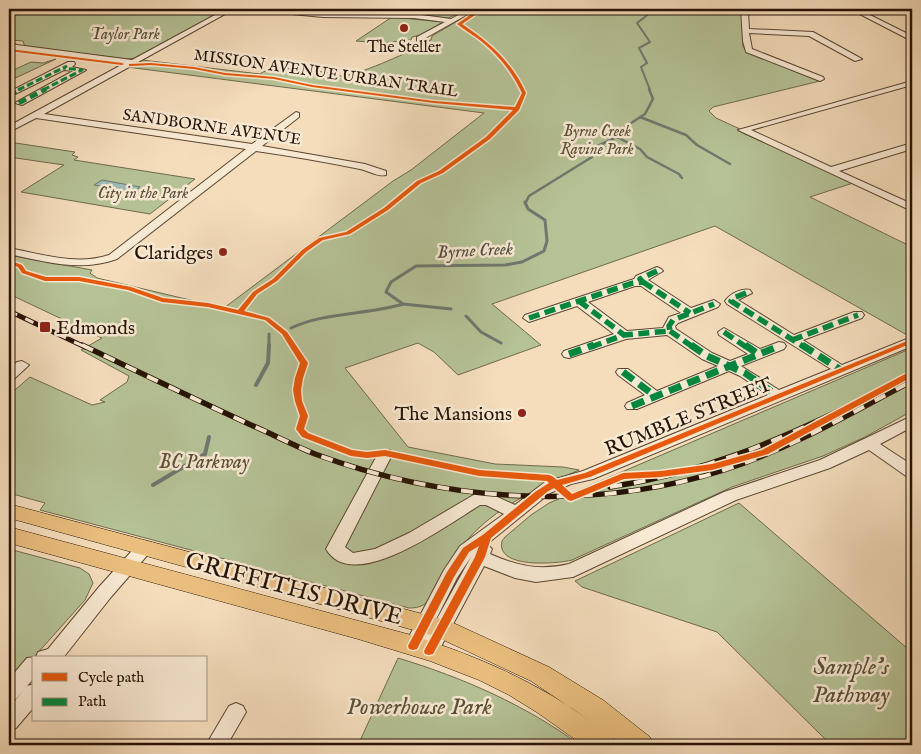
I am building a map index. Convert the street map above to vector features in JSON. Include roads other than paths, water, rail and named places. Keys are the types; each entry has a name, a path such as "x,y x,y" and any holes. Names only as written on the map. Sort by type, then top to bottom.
{"main road":[{"name":"GRIFFITHS DRIVE","path":"9,511 433,626 540,674 594,708 641,745"},
{"name":"GRIFFITHS DRIVE","path":"9,535 129,566 421,648 489,674 528,694 569,718 603,745"}],"street":[{"path":"9,128 231,9"},
{"path":"260,9 331,15 414,16 452,21"},
{"path":"420,39 474,9"},
{"path":"769,9 744,10 747,46 752,52 820,79"},
{"path":"854,9 910,36"},
{"path":"747,31 810,34 858,59"},
{"path":"9,44 16,47 133,62"},
{"path":"9,95 73,63"},
{"path":"19,103 82,70 64,68"},
{"path":"912,83 743,130 912,208"},
{"name":"SANDBORNE AVENUE","path":"35,115 324,158 365,167 383,174"},
{"path":"9,251 82,264 108,260 118,255 296,115"},
{"path":"830,170 912,146"},
{"path":"657,271 640,279 690,313"},
{"path":"529,318 633,283 643,282"},
{"path":"746,293 731,301 841,370"},
{"path":"579,301 624,335"},
{"path":"670,331 669,326 673,320 714,304"},
{"path":"792,340 858,315"},
{"path":"569,354 624,335 670,331 707,356 745,373 778,396"},
{"path":"724,332 758,354"},
{"name":"RUMBLE STREET","path":"433,626 450,574 466,550 487,536 514,512 533,500 546,499 576,486 587,475 912,342"},
{"path":"632,406 779,346"},
{"path":"9,376 22,365"},
{"path":"623,372 655,396"},
{"path":"480,557 517,573 528,575 558,574 573,570 730,496 825,464 870,444 912,421"},
{"path":"870,444 912,472"},
{"path":"385,453 335,549 350,558 368,558 393,550 477,499 489,500 514,512"},
{"name":"RUMBLE STREET","path":"421,648 433,626 480,557 487,536"},
{"path":"52,656 145,547"},
{"path":"9,693 32,666"},
{"path":"9,722 32,694"},
{"path":"216,745 236,712"}],"water":[{"path":"102,180 140,187 133,192 94,185"}],"waterway":[{"path":"9,16 42,9"},
{"name":"Byrne Creek","path":"650,9 650,13 637,23 650,42 639,48 647,63 641,67 650,90"},
{"name":"Byrne Creek","path":"640,117 645,114 653,99 649,89"},
{"name":"Byrne Creek","path":"617,137 625,127 640,117"},
{"path":"640,117 686,135 697,145 730,164"},
{"name":"Byrne Creek","path":"525,203 529,196 592,157 591,149 617,137"},
{"path":"617,137 640,149 647,157 679,174 682,178"},
{"name":"Byrne Creek","path":"403,304 386,292 391,282 416,266 505,265 522,262 544,251 547,241 545,220 528,209 525,203"},
{"name":"Byrne Creek","path":"291,328 318,319 389,308 403,304"},
{"path":"403,304 451,309"},
{"path":"466,316 481,332 501,343"},
{"name":"Byrne Creek","path":"269,334 269,345"},
{"name":"Byrne Creek","path":"256,385 268,363 269,345"},
{"name":"Byrne Creek","path":"153,485 205,454 209,437"}],"railway":[{"path":"9,311 85,347"},
{"path":"82,345 315,454 364,470 415,483 519,496 571,496 623,492 674,483 724,470 773,452 843,418 912,381"},
{"path":"610,487 676,473 738,454 798,430 859,401"}],"place":[{"name":"The Steller","path":"404,28"},
{"name":"Claridges","path":"223,252"},
{"name":"Edmonds","path":"45,327"},
{"name":"The Mansions","path":"522,413"}],"park label":[{"name":"Taylor Park","path":"125,33"},
{"name":"Byrne Creek Ravine Park","path":"597,139"},
{"name":"City in the Park","path":"143,192"},
{"name":"BC Parkway","path":"204,461"},
{"name":"Sample's Pathway","path":"851,680"},
{"name":"Powerhouse Park","path":"419,706"}]}
